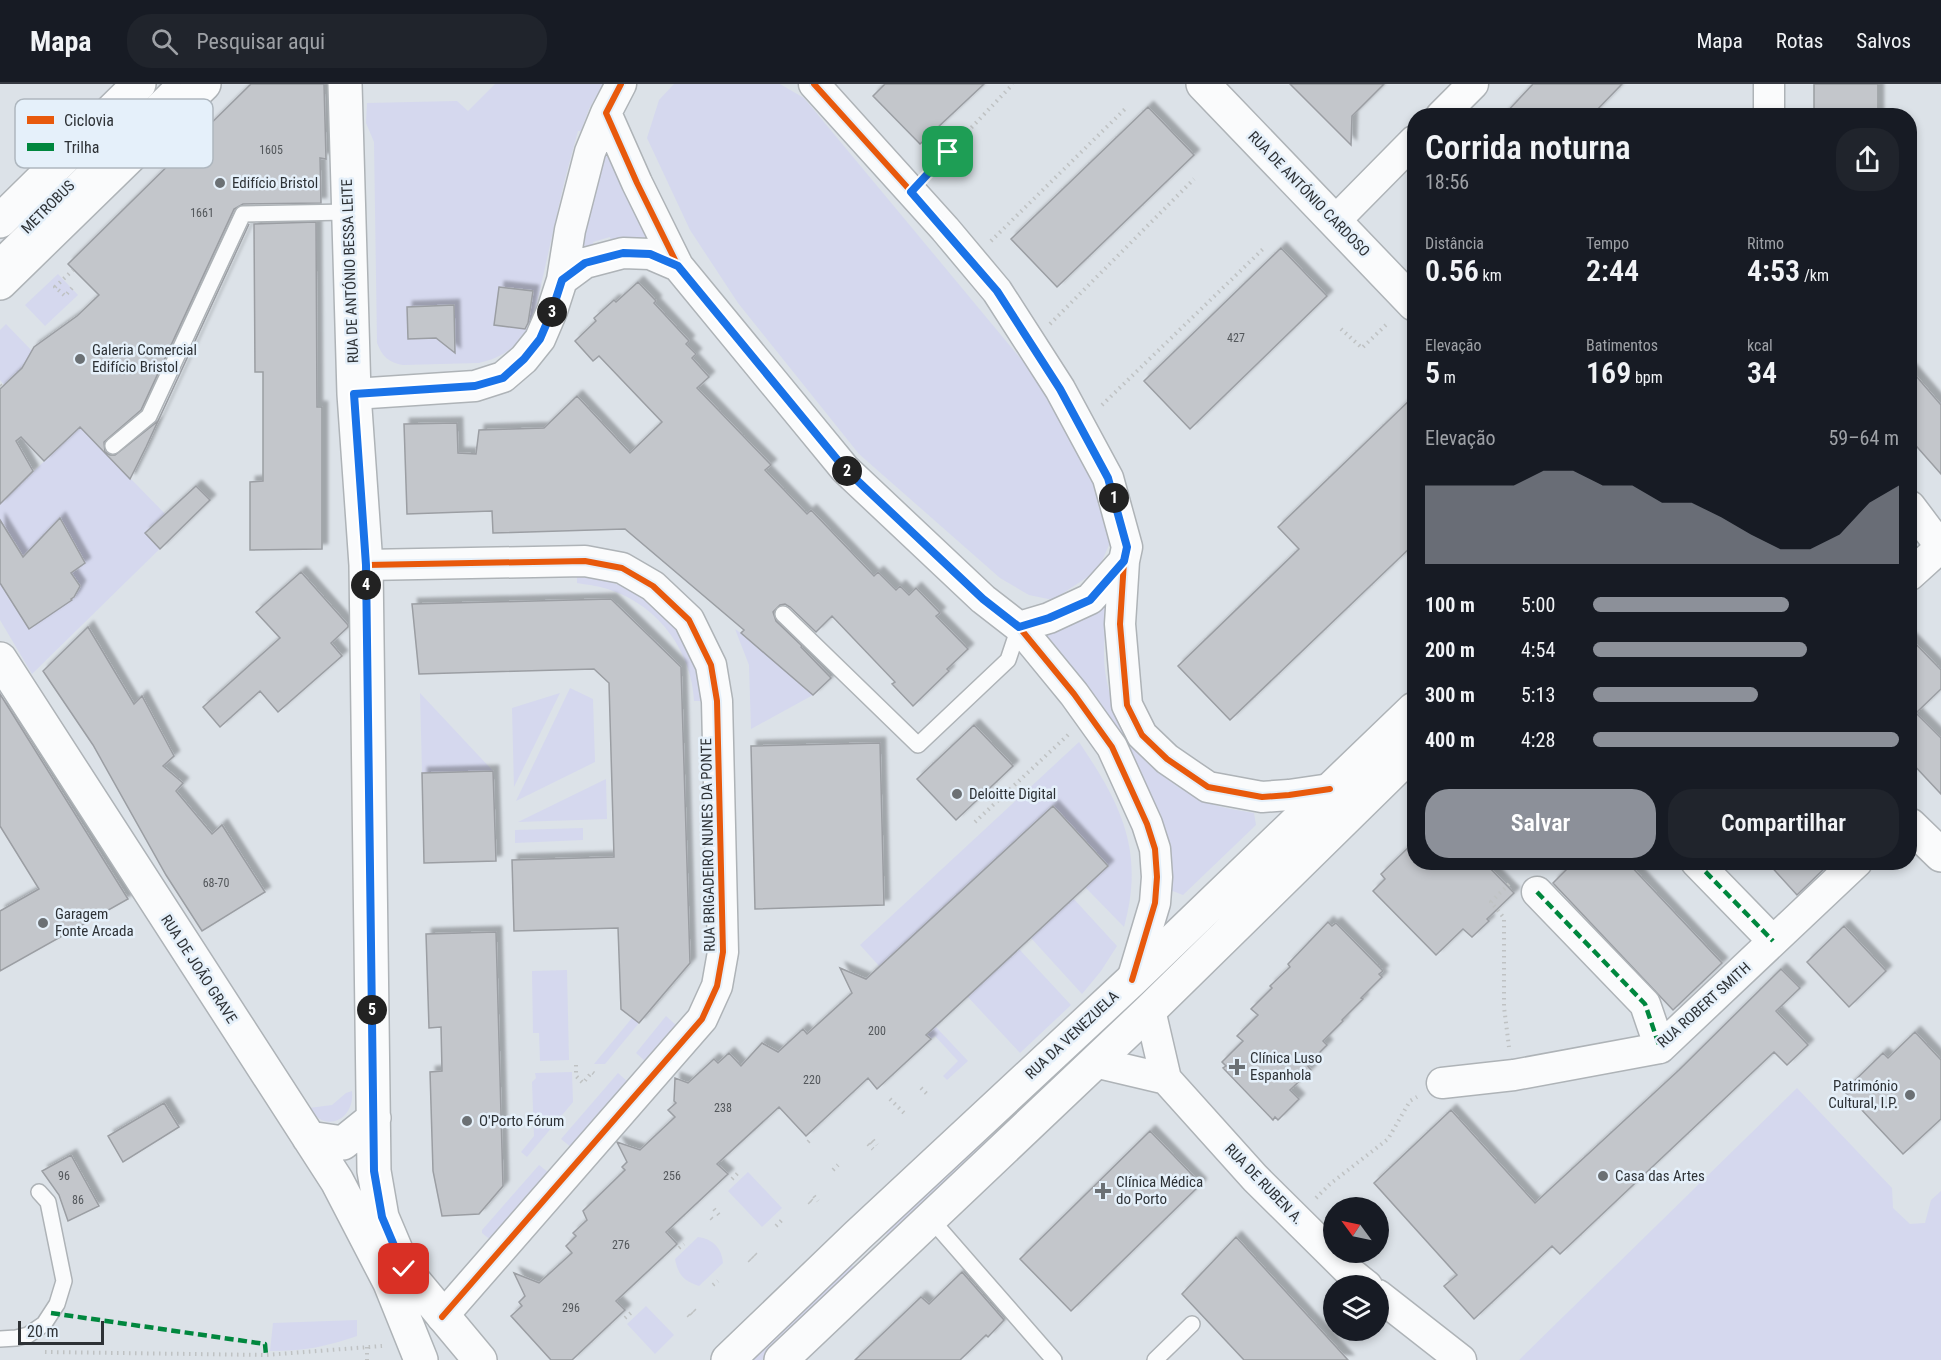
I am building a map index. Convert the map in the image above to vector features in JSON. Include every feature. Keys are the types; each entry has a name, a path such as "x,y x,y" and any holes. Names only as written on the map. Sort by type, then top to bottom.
{"main road":[{"path":"125,99 140,84"},
{"path":"189,99 204,84"},
{"name":"RUA DE ANTÓNIO BESSA LEITE","path":"345,84 354,394 366,565 374,1171 382,1217 404,1269 480,1360"},
{"name":"RUA DE ANTÓNIO CARDOSO","path":"1203,84 1407,296"},
{"path":"0,221 54,168"},
{"path":"0,283 118,168"},
{"name":"RUA DE JOÃO GRAVE","path":"0,659 336,1181 390,1284 421,1360"},
{"name":"RUA DA VENEZUELA","path":"728,1360 857,1236 1132,980 1407,716"},
{"path":"781,1360 1149,1010 1407,759"},
{"path":"1917,832 1941,855"},
{"path":"309,1138 343,1143 374,1118"},
{"path":"857,1236 882,1263"}],"street":[{"path":"354,394 475,386 503,378 524,359 540,339 552,311 562,280 570,230 590,152 621,84"},
{"path":"814,84 997,291 1060,389 1108,478 1127,547 1120,624 1127,705 1142,735 1167,759 1208,787 1262,797 1330,789"},
{"path":"1449,108 1473,84"},
{"path":"1769,84 1769,108"},
{"path":"606,113 678,266 845,469 983,599 1019,627 1112,747 1147,824 1155,849 1157,877 1155,903 1132,980"},
{"path":"1335,221 1407,148"},
{"path":"562,280 585,263 623,253 650,254 678,266"},
{"path":"1917,515 1941,547 1917,569"},
{"name":"RUA BRIGADEIRO NUNES DA PONTE","path":"366,565 585,561 622,568 653,586 689,620 711,665 717,701 723,952 717,986 702,1018 442,1317"},
{"path":"1019,627 1049,618 1090,600 1124,561"},
{"path":"1704,870 1773,942"},
{"name":"RUA ROBERT SMITH","path":"1442,1083 1514,1075 1660,1048 1849,870"},
{"path":"1537,892 1645,1004 1660,1048"},
{"name":"RUA DE RUBEN A.","path":"1149,1010 1166,1079 1256,1178 1353,1275"},
{"path":"1094,1062 1166,1079"},
{"path":"1389,1304 1461,1360"}],"lane":[{"name":"METROBUS","path":"158,99 173,84"},
{"name":"METROBUS","path":"0,255 88,168"},
{"path":"113,446 149,416 243,214 348,212"},
{"path":"783,614 918,745 1008,660 1019,627"},
{"path":"0,1339 28,1335 44,1324 57,1304 64,1281 48,1202 39,1192"},
{"path":"930,1218 1054,1360"},
{"path":"1155,1360 1192,1324"}],"path":[{"path":"911,192 1013,84"},
{"path":"971,260 1125,109"},
{"path":"1031,344 1194,179"},
{"path":"1080,427 1263,249"},
{"path":"72,288 64,296 55,287 73,270"},
{"path":"1341,329 1362,348 1407,307"},
{"path":"975,822 1089,715"},
{"path":"1491,902 1504,918 1504,1008 1514,1075"},
{"path":"576,1065 576,1076 583,1083 592,1072 596,1075"},
{"path":"1296,1218 1330,1185 1388,1139 1410,1101 1442,1083"},
{"path":"921,1088 928,1095"},
{"path":"890,1100 905,1114"},
{"path":"871,1142 875,1147"},
{"path":"833,1170 838,1165"},
{"path":"732,1179 738,1173"},
{"path":"714,1209 719,1215"},
{"path":"776,1226 782,1220"},
{"path":"679,1248 684,1244"},
{"path":"752,1257 756,1261 752,1257"},
{"path":"713,1285 718,1281"},
{"path":"625,1318 632,1312"},
{"path":"16,1338 30,1351 277,1354 384,1345"},
{"path":"368,1347 368,1360"},
{"path":"271,1360 277,1354"}],"shaded area":[{"path":"495,84 603,84 589,109 581,131 578,131 534,316 519,341 498,357 479,363 403,365 394,363 381,352 377,343 374,142 366,123 367,103 457,101 468,111"},
{"path":"674,84 780,84 804,98 1055,400 1094,480 1113,536 1098,570 1053,600 1029,595 1000,578 859,454 738,303 690,230 647,138 659,100"},
{"path":"607,148 652,239 611,241 610,237 593,242 594,247 585,252 580,247 604,150"},
{"path":"58,274 78,295 45,326 25,305"},
{"path":"6,324 32,351 22,368 4,385 0,380 0,330"},
{"path":"80,427 180,529 32,674 0,620 0,573 22,557 0,520 0,488 8,496"},
{"path":"577,575 618,585 636,593 666,616 679,631 698,669 704,701 694,701 692,683 680,649 658,620 630,598 604,588 577,583"},
{"path":"1111,597 1105,634 1105,671 1116,712 1126,731 1151,765 1185,791 1216,805 1254,813 1256,825 1183,895 1170,890 1158,813 1135,763 1040,632 1061,628 1079,621 1096,611"},
{"path":"735,629 813,695 751,729 749,665"},
{"path":"570,688 593,699 595,762 516,801"},
{"path":"420,693 493,771 422,773"},
{"path":"560,693 514,787 512,708"},
{"path":"1079,742 1107,786 1125,829 1132,875 1130,900 1124,927 1085,887 1108,865 1053,806 880,967 860,945"},
{"path":"606,779 607,819 518,822"},
{"path":"583,828 583,840 515,843 515,830"},
{"path":"1073,898 1117,946 1101,971 1082,994 1031,938"},
{"path":"1019,949 1071,1005 1020,1053 967,996"},
{"path":"567,970 569,1060 540,1061 539,1033 533,1033 532,971"},
{"path":"666,1016 676,1025 645,1061 636,1053"},
{"path":"632,1018 639,1023 605,1064 594,1064"},
{"path":"935,1026 968,1061 947,1080 943,1076 958,1061 935,1036 931,1039 926,1035"},
{"path":"1099,1028 1104,1033 891,1236 887,1235 886,1232"},
{"path":"572,1072 573,1102 527,1157 521,1152 534,1136 532,1082 536,1078 535,1073"},
{"path":"618,1073 628,1082 572,1148 561,1139"},
{"path":"1797,1088 1892,1188 1893,1208 1910,1224 1925,1223 1931,1200 1941,1191 1941,1360 1519,1360"},
{"path":"352,1091 349,1110 338,1120 330,1122 323,1120 309,1108 332,1105 346,1093"},
{"path":"539,1165 549,1173 492,1241 482,1233 482,1230"},
{"path":"748,1172 782,1208 762,1227 728,1191"},
{"path":"698,1237 716,1245 723,1263 699,1286 682,1277 675,1259"},
{"path":"851,1265 855,1270 762,1360 752,1360"},
{"path":"646,1306 674,1335 655,1354 627,1324"},
{"path":"357,1320 357,1336 314,1348 270,1351 273,1323"}],"building":[{"path":"251,84 324,84 326,159 320,158 321,203 243,204 234,209 141,410 104,442 105,452 115,455 158,421 249,224 146,447 130,479 80,427 44,461 21,437 16,441 33,471 0,504 0,389 22,368 34,347 77,316 99,295 68,264 166,168 213,168 213,121"},
{"path":"885,84 984,84 920,144 873,96"},
{"path":"1290,84 1384,84 1352,116 1351,145"},
{"path":"1533,84 1622,84 1599,108 1510,108"},
{"path":"1814,84 1878,84 1878,108 1814,108"},
{"path":"1148,107 1194,155 1057,287 1011,239"},
{"path":"316,222 317,407 322,407 322,549 250,550 250,482 263,481 263,372 255,372 254,224"},
{"path":"1281,248 1327,296 1190,429 1144,381"},
{"path":"638,282 689,341 686,344 696,354 692,358 709,377 697,388 771,465 765,470 807,514 811,510 874,576 878,572 896,590 900,586 909,595 916,588 940,613 936,616 968,649 913,706 892,684 895,682 832,616 816,632 790,607 785,604 780,605 773,612 776,621 831,678 813,695 741,633 744,630 625,529 493,533 492,511 407,514 404,424 457,423 458,453 476,454 479,430 544,428 577,396 630,453 662,422 599,356 593,361 575,341 596,321 594,318"},
{"path":"499,287 533,291 525,329 494,325"},
{"path":"454,305 455,353 436,338 408,339 407,307"},
{"path":"1917,377 1941,405 1941,474 1917,447"},
{"path":"1407,403 1407,551 1230,720 1178,666 1299,549 1278,527"},
{"path":"196,486 210,500 160,549 145,533"},
{"path":"60,518 85,563 71,573 80,586 72,600 29,629 0,583 0,520 23,557"},
{"path":"301,572 348,625 331,643 342,656 278,712 260,691 220,727 203,707 280,638 256,612"},
{"path":"611,599 681,667 690,963 639,1023 621,1009 618,928 514,931 512,860 614,857 609,683 594,669 419,674 412,604"},
{"path":"88,627 134,704 142,696 174,756 163,766 183,783 176,791 212,834 222,825 265,892 202,931 166,875 93,745 43,671"},
{"path":"1917,645 1941,670 1941,689 1917,712"},
{"path":"0,694 128,899 0,971 0,911 39,889 0,826"},
{"path":"1917,714 1941,738 1941,794 1917,768"},
{"name":"Deloitte Digital","path":"974,725 1013,766 956,820 917,779"},
{"path":"880,743 884,905 755,909 751,746"},
{"path":"493,771 496,861 424,863 422,773"},
{"path":"1053,806 1108,866 926,1035 931,1039 877,1089 868,1078 806,1136 779,1107 717,1164 728,1174 666,1232 677,1244 616,1301 625,1310 572,1360 551,1360 511,1316 522,1306 519,1302 525,1296 514,1273 539,1283 572,1253 566,1246 576,1236 573,1233 587,1220 583,1211 625,1170 622,1167 627,1162 617,1142 640,1150 675,1117 668,1110 676,1103 674,1101 675,1078 688,1083 714,1059 718,1063 729,1053 741,1066 762,1043 778,1052 803,1029 807,1034 852,993 840,968 866,979"},
{"path":"1407,849 1407,870 1492,870 1514,893 1472,937 1463,929 1436,955 1373,891 1385,879 1381,874"},
{"path":"1566,870 1635,870 1722,963 1673,1010 1553,883"},
{"path":"1774,870 1823,870 1797,895"},
{"path":"1328,922 1332,926 1336,923 1383,971 1379,974 1382,977 1323,1041 1327,1045 1307,1065 1311,1070 1290,1090 1299,1099 1278,1120 1275,1117 1273,1120 1223,1068 1226,1066 1222,1062 1243,1041 1237,1036 1258,1015 1251,1009 1290,967 1288,964"},
{"path":"1844,926 1886,971 1849,1007 1807,962"},
{"name":"O'Porto Fórum","path":"496,932 503,1186 479,1214 442,1216 433,1171 430,1072 442,1071 441,1027 429,1028 426,934"},
{"path":"1781,969 1800,988 1776,1011 1808,1045 1787,1065 1774,1052 1560,1254 1552,1246 1474,1319 1444,1286 1457,1275 1374,1183 1451,1110 1535,1203 1679,1070"},
{"path":"1915,1032 1941,1060 1941,1119 1903,1154 1844,1091 1883,1053 1888,1058"},
{"path":"164,1103 179,1127 123,1162 108,1136"},
{"path":"1150,1131 1201,1184 1071,1311 1020,1259"},
{"path":"71,1155 99,1206 68,1221 59,1195 42,1171"},
{"path":"1236,1237 1323,1333 1323,1341 1331,1341 1348,1360 1244,1360 1182,1294"},
{"path":"962,1272 1004,1320 988,1337 986,1335 960,1360 855,1360 921,1297 929,1304"}],"marked path":[{"path":"1704,870 1773,941"},
{"path":"1537,892 1645,1004 1660,1048"},
{"path":"51,1313 265,1344 266,1355"}],"cycle path":[{"path":"621,84 606,113 678,266 845,469 983,599 1019,627 1074,694 1112,747 1147,824 1155,849 1157,877 1155,903 1132,980"},
{"path":"814,84 945,229 997,291 1060,389 1108,478 1127,547 1120,624 1127,705 1142,735 1167,759 1208,787 1262,797 1330,789"},
{"path":"366,565 585,561 622,568 653,586 689,620 711,665 717,701 723,952 717,986 702,1019 442,1317"}],"place":[{"name":"Edifício Bristol","path":"220,183"},
{"name":"Galeria Comercial Edifício Bristol","path":"80,359"},
{"name":"Deloitte Digital","path":"957,794"},
{"name":"Garagem Fonte Arcada","path":"43,923"},
{"name":"Clínica Luso Espanhola","path":"1237,1067"},
{"name":"Património Cultural, I.P.","path":"1910,1095"},
{"name":"O'Porto Fórum","path":"467,1121"},
{"name":"Casa das Artes","path":"1603,1176"},
{"name":"Clínica Médica do Porto","path":"1103,1191"}],"route":[{"path":"404,1269 382,1217 374,1171 366,565 354,394 475,386 503,378 524,359 540,339 562,280 585,263 623,253 650,254 678,266 845,469 983,599 1019,627 1049,618 1090,600 1124,561 1127,547 1108,478 1060,389 997,291 911,192 948,152"}]}
